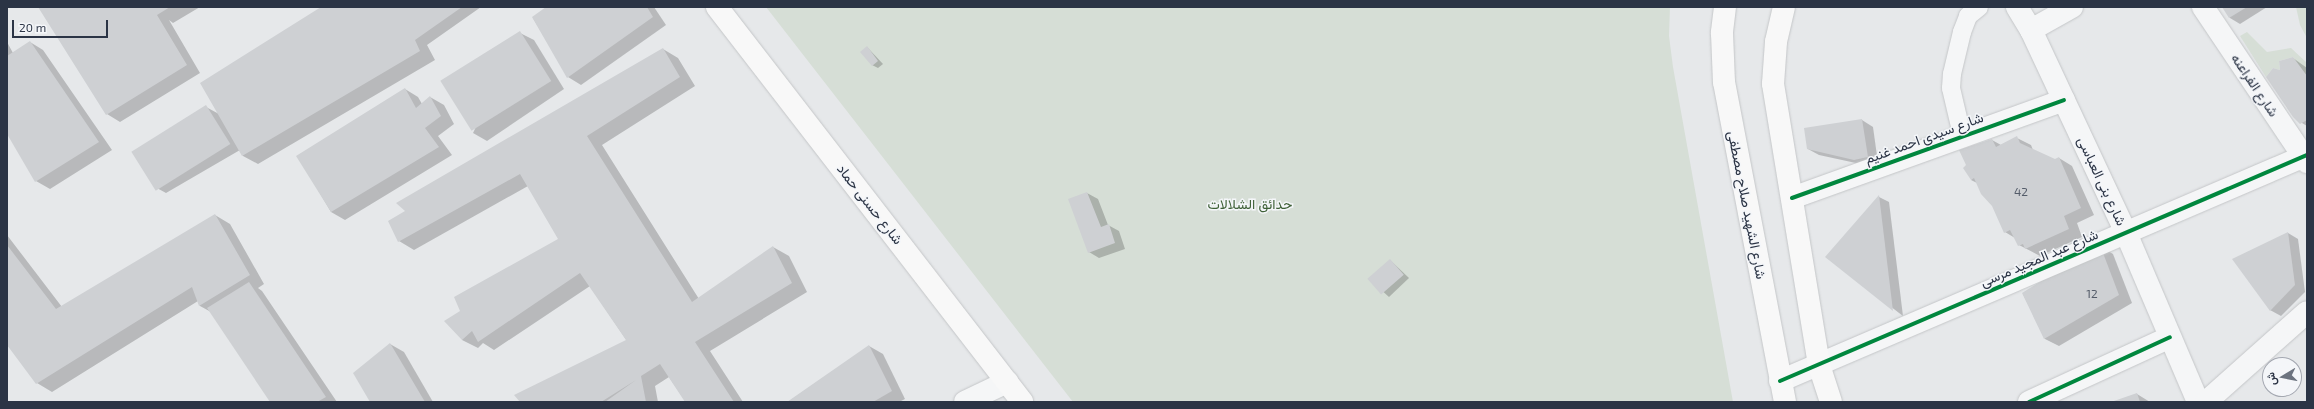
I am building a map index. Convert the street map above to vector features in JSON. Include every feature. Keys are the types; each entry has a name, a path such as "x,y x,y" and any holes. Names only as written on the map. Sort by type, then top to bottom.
{"main road":[{"name":"شارع حسنى حماد","path":"717,7 1022,402"},
{"name":"شارع الشهيد صلاح مصطفى","path":"1725,7 1722,33 1724,82 1780,381 1786,402"},
{"path":"1784,7 1776,42 1773,84 1819,365 1831,402"}],"street":[{"name":"شارع بنى العباسى","path":"2017,7 2031,30 2126,233 2198,402"},
{"path":"2031,30 2072,7"},
{"name":"شارع الفراعنه","path":"2203,7 2306,158"},
{"name":"شارع سيدى احمد غنيم","path":"1792,198 1962,135 2064,100"},
{"name":"شارع عبد المجيد مرسى","path":"1780,381 2126,233 2306,158"},
{"path":"2206,402 2307,312"},
{"path":"2028,402 2170,337"},
{"path":"965,402 1007,382"}],"lane":[{"path":"1962,135 1951,88 1952,74 1962,32 1968,16 1979,7"}],"green space":[{"name":"حدائق الشلالات","path":"766,7 1670,7 1669,36 1673,67 1733,402 1073,402"},
{"path":"2296,7 2307,7 2307,38 2300,25"},
{"path":"2247,32 2267,52 2291,48 2307,63 2307,76 2293,57 2279,61 2280,70 2273,68 2266,77 2240,36"}],"building":[{"path":"38,7 170,7 157,15 187,65 106,115"},
{"path":"321,7 462,7 415,40 420,51 242,156 200,83"},
{"path":"546,7 647,7 653,17 567,78 532,17"},
{"path":"2222,7 2247,7 2229,18"},
{"path":"520,31 551,81 472,131 440,81"},
{"path":"30,41 99,142 35,182 7,134 7,56"},
{"path":"867,46 878,61 872,66 860,52"},
{"path":"663,48 680,77 587,136 692,302 773,246 792,283 695,342 734,402 685,402 660,364 641,376 646,402 605,402 636,380 601,402 520,402 514,395 626,340 580,273 478,342 472,331 462,340 444,321 460,311 454,297 558,239 520,174 398,242 388,221 405,211 396,203"},
{"path":"2293,57 2307,76 2307,120 2300,124 2293,117 2266,77 2273,68 2280,70 2279,61"},
{"path":"405,88 416,108 430,96 441,116 425,128 439,147 331,212 296,156"},
{"path":"206,105 230,144 156,191 131,152"},
{"path":"1862,119 1868,157 1854,160 1807,149 1804,128"},
{"path":"2017,136 2020,143 2055,159 2059,157 2081,208 2064,216 2069,229 2025,249 2023,244 2018,246 2010,230 2004,233 1992,206 1981,194 1974,178 1971,180 1963,168 1966,165 1959,150 1992,139 1996,147"},
{"path":"1087,192 1101,227 1109,224 1115,243 1088,253 1068,199"},
{"path":"1879,195 1893,311 1825,257"},
{"path":"215,214 250,275 199,306 192,287 36,384 7,345 7,245 56,309"},
{"path":"2288,232 2295,285 2270,311 2232,259"},
{"path":"2100,245 2119,295 2044,339 2022,293"},
{"path":"1390,259 1404,275 1381,295 1367,279"},
{"path":"249,282 326,397 317,402 270,402 207,308"},
{"path":"390,343 425,402 370,402 353,373"},
{"path":"869,345 892,391 873,402 787,402"},
{"path":"2137,393 2140,402 2111,402"}],"cycle path":[{"path":"1792,198 2064,100"},
{"path":"1780,381 2307,155"},
{"path":"2029,402 2170,337"}]}
